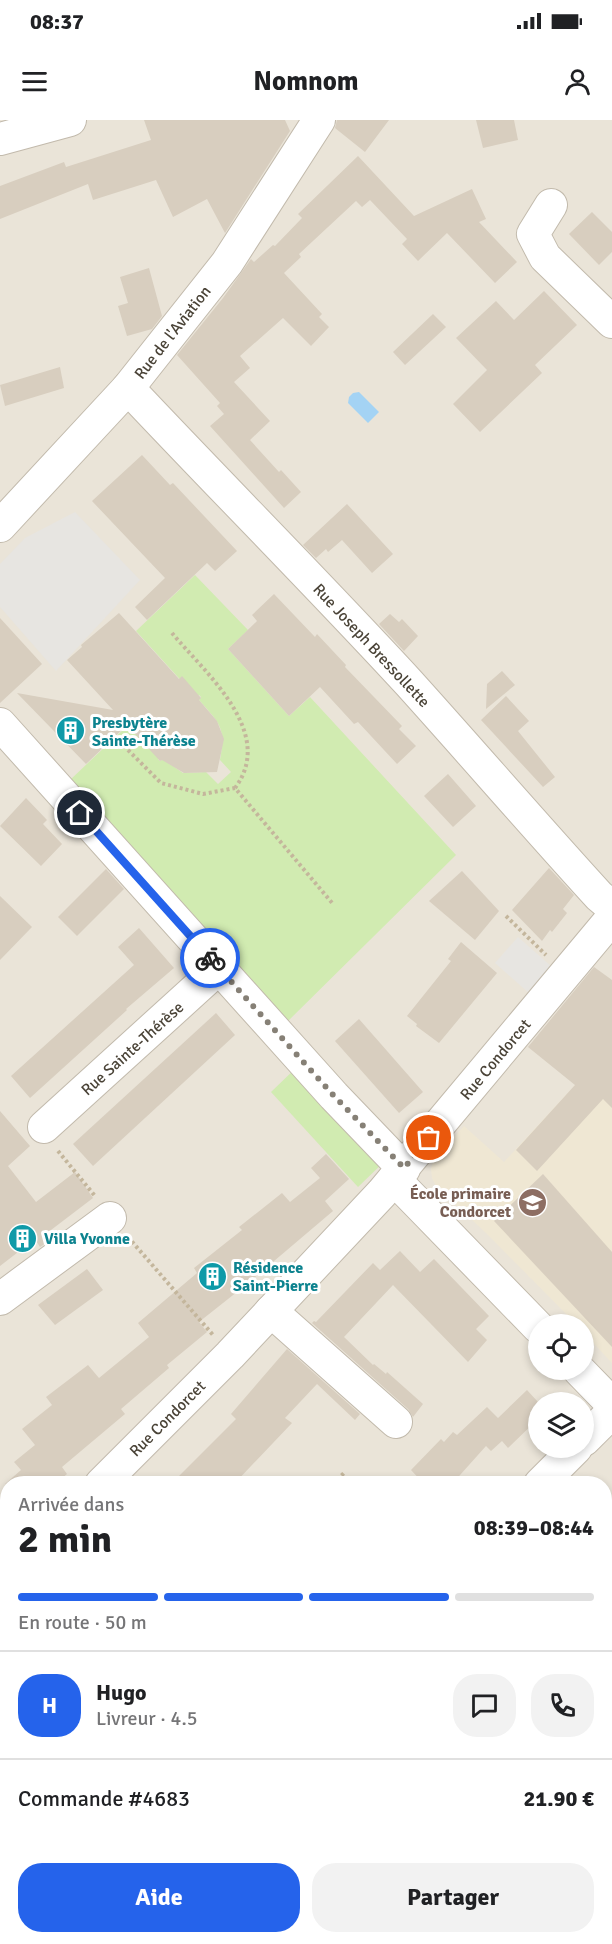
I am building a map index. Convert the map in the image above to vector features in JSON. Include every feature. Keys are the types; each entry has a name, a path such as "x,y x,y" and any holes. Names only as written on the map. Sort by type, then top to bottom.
{"street":[{"path":"0,140 70,120"},
{"name":"Rue de l'Aviation","path":"0,526 128,388 227,263 319,120"},
{"path":"551,205 533,234 545,257 612,322"},
{"name":"Rue Joseph Bressollette","path":"128,388 377,649 552,845 612,907"},
{"path":"0,724 528,1316"},
{"name":"Rue Condorcet","path":"109,1476 272,1311 399,1174 612,918"},
{"name":"Rue Sainte-Thérèse","path":"44,1127 219,968"},
{"path":"0,1299 110,1218"},
{"path":"272,1311 396,1422"},
{"path":"589,1380 612,1404"},
{"path":"594,1430 612,1412"},
{"path":"548,1476 566,1458"}],"path":[{"path":"111,733 161,783 203,794 236,788 245,776 249,747 239,717 218,683 172,633"},
{"path":"236,788 333,904"},
{"path":"506,916 566,974"},
{"path":"44,1127 48,1139 109,1213 110,1218 160,1271 230,1354"},
{"path":"341,1476 345,1472"}],"shaded area":[{"path":"0,120 612,120 612,1476 0,1476"},
{"path":"75,512 140,580 56,671 0,607 0,564 25,538"},
{"path":"518,937 552,967 529,993 495,963"},
{"name":"École primaire Condorcet","path":"612,1045 612,1363 594,1344 594,1314 566,1314 436,1186 432,1178 433,1161 464,1126 504,1162"}],"green space":[{"path":"195,575 248,630 228,649 289,716 310,697 456,855 285,1024 70,780 127,726 130,729 133,727 147,741 144,745 147,747 149,745 160,756 158,759 160,761 163,759 183,773 206,772 218,784 231,772 220,760 222,733 220,727 199,700 201,697 199,695 196,697 136,631"},
{"path":"298,1066 387,1159 358,1187 271,1092"}],"water":[{"path":"359,392 379,412 368,423 348,403 353,393"}],"building":[{"path":"144,120 285,120 290,131 225,233 207,199 173,217 156,180 93,200 88,184 0,219 0,186 64,162 66,167 151,140"},
{"path":"337,120 389,120 365,152 335,128"},
{"path":"476,120 514,120 518,140 483,148"},
{"path":"358,156 414,216 472,189 486,219 479,222 517,262 495,283 447,233 418,261 402,244 407,239 370,200 362,207 356,201 299,254 301,257 284,273 322,314 319,317 329,327 311,346 283,318 240,356 250,368 234,382 270,421 250,440 301,492 284,508 210,426 224,414 217,406 220,403 177,355 251,259 254,262 273,245 275,246 302,218 298,214"},
{"path":"592,212 612,232 612,252 599,265 569,234"},
{"path":"149,268 162,316 152,329 127,336 118,306 128,303 120,277"},
{"path":"544,291 577,325 535,365 542,373 480,432 453,404 487,370 456,338 496,301 514,320"},
{"path":"433,314 446,327 405,365 393,352"},
{"path":"60,367 64,388 5,406 0,385"},
{"path":"142,455 170,485 173,483 237,551 215,571 207,563 147,620 135,607 165,578 92,501"},
{"path":"347,504 393,554 372,573 342,540 328,552 326,549 316,558 303,545"},
{"path":"274,594 315,637 317,634 346,665 345,667 402,726 399,729 416,746 397,764 358,722 354,724 320,687 289,716 228,649 257,621 252,615"},
{"path":"119,613 179,679 182,676 217,721 224,739 217,772 184,773 160,761 127,725 86,764 17,693 113,710 67,660"},
{"path":"390,614 399,622 402,619 418,636 404,651 379,624"},
{"path":"0,618 42,664 0,703"},
{"path":"502,671 515,685 486,709 487,684"},
{"path":"506,696 529,721 518,731 555,777 543,787 481,720"},
{"path":"448,774 476,806 453,827 424,796"},
{"path":"26,798 47,820 43,824 62,844 41,866 0,826"},
{"path":"549,868 574,895 563,909 567,913 542,941 512,910"},
{"path":"106,869 124,889 77,936 58,917"},
{"path":"462,871 499,911 475,940 429,901"},
{"path":"0,896 32,927 0,960"},
{"path":"139,928 174,968 30,1098 11,1076 134,965 118,947"},
{"path":"461,942 497,973 439,1043 416,1026 417,1024 407,1016 451,961 448,959"},
{"path":"594,967 612,980 612,1108 603,1099 537,1171 516,1150 575,1085 528,1047"},
{"path":"216,1013 235,1035 93,1166 73,1144"},
{"path":"359,1019 423,1092 399,1113 335,1041"},
{"path":"0,1111 30,1146 8,1166 36,1202 75,1172 93,1198 51,1230 56,1236 40,1247 35,1239 0,1266"},
{"path":"326,1154 349,1179 325,1201 333,1211 199,1322 207,1332 167,1365 169,1368 121,1409 125,1414 62,1467 67,1474 65,1476 14,1476 21,1470 14,1462 35,1445 22,1429 52,1405 46,1397 88,1365 99,1378 149,1337 138,1323 197,1273 194,1268 242,1230 239,1227 282,1193 290,1202 320,1178 311,1168"},
{"path":"543,1174 612,1252 612,1347 594,1328 594,1314 581,1314 494,1221"},
{"path":"400,1251 420,1272 434,1259 489,1316 476,1329 487,1340 468,1362 393,1285 344,1337 373,1365 386,1374 387,1372 423,1404 413,1417 408,1409 312,1323 316,1322 373,1263 380,1270"},
{"path":"87,1269 103,1290 55,1325 38,1305"},
{"path":"287,1349 360,1414 355,1420 317,1384 285,1418 292,1423 242,1476 179,1476 236,1419 231,1414"},
{"path":"527,1390 528,1429 508,1448 502,1441 491,1451 486,1446 459,1476 417,1476 411,1470 441,1439 444,1442 453,1432 457,1435 487,1407 498,1418"}],"way so far":[{"path":"210,958 334,1096 404,1168 429,1138"}],"place":[{"name":"Presbytère Sainte-Thérèse","path":"71,731"},
{"name":"École primaire Condorcet","path":"532,1202"},
{"name":"Villa Yvonne","path":"23,1238"},
{"name":"Résidence Saint-Pierre","path":"212,1276"}],"route":[{"path":"80,813 210,958"}]}
